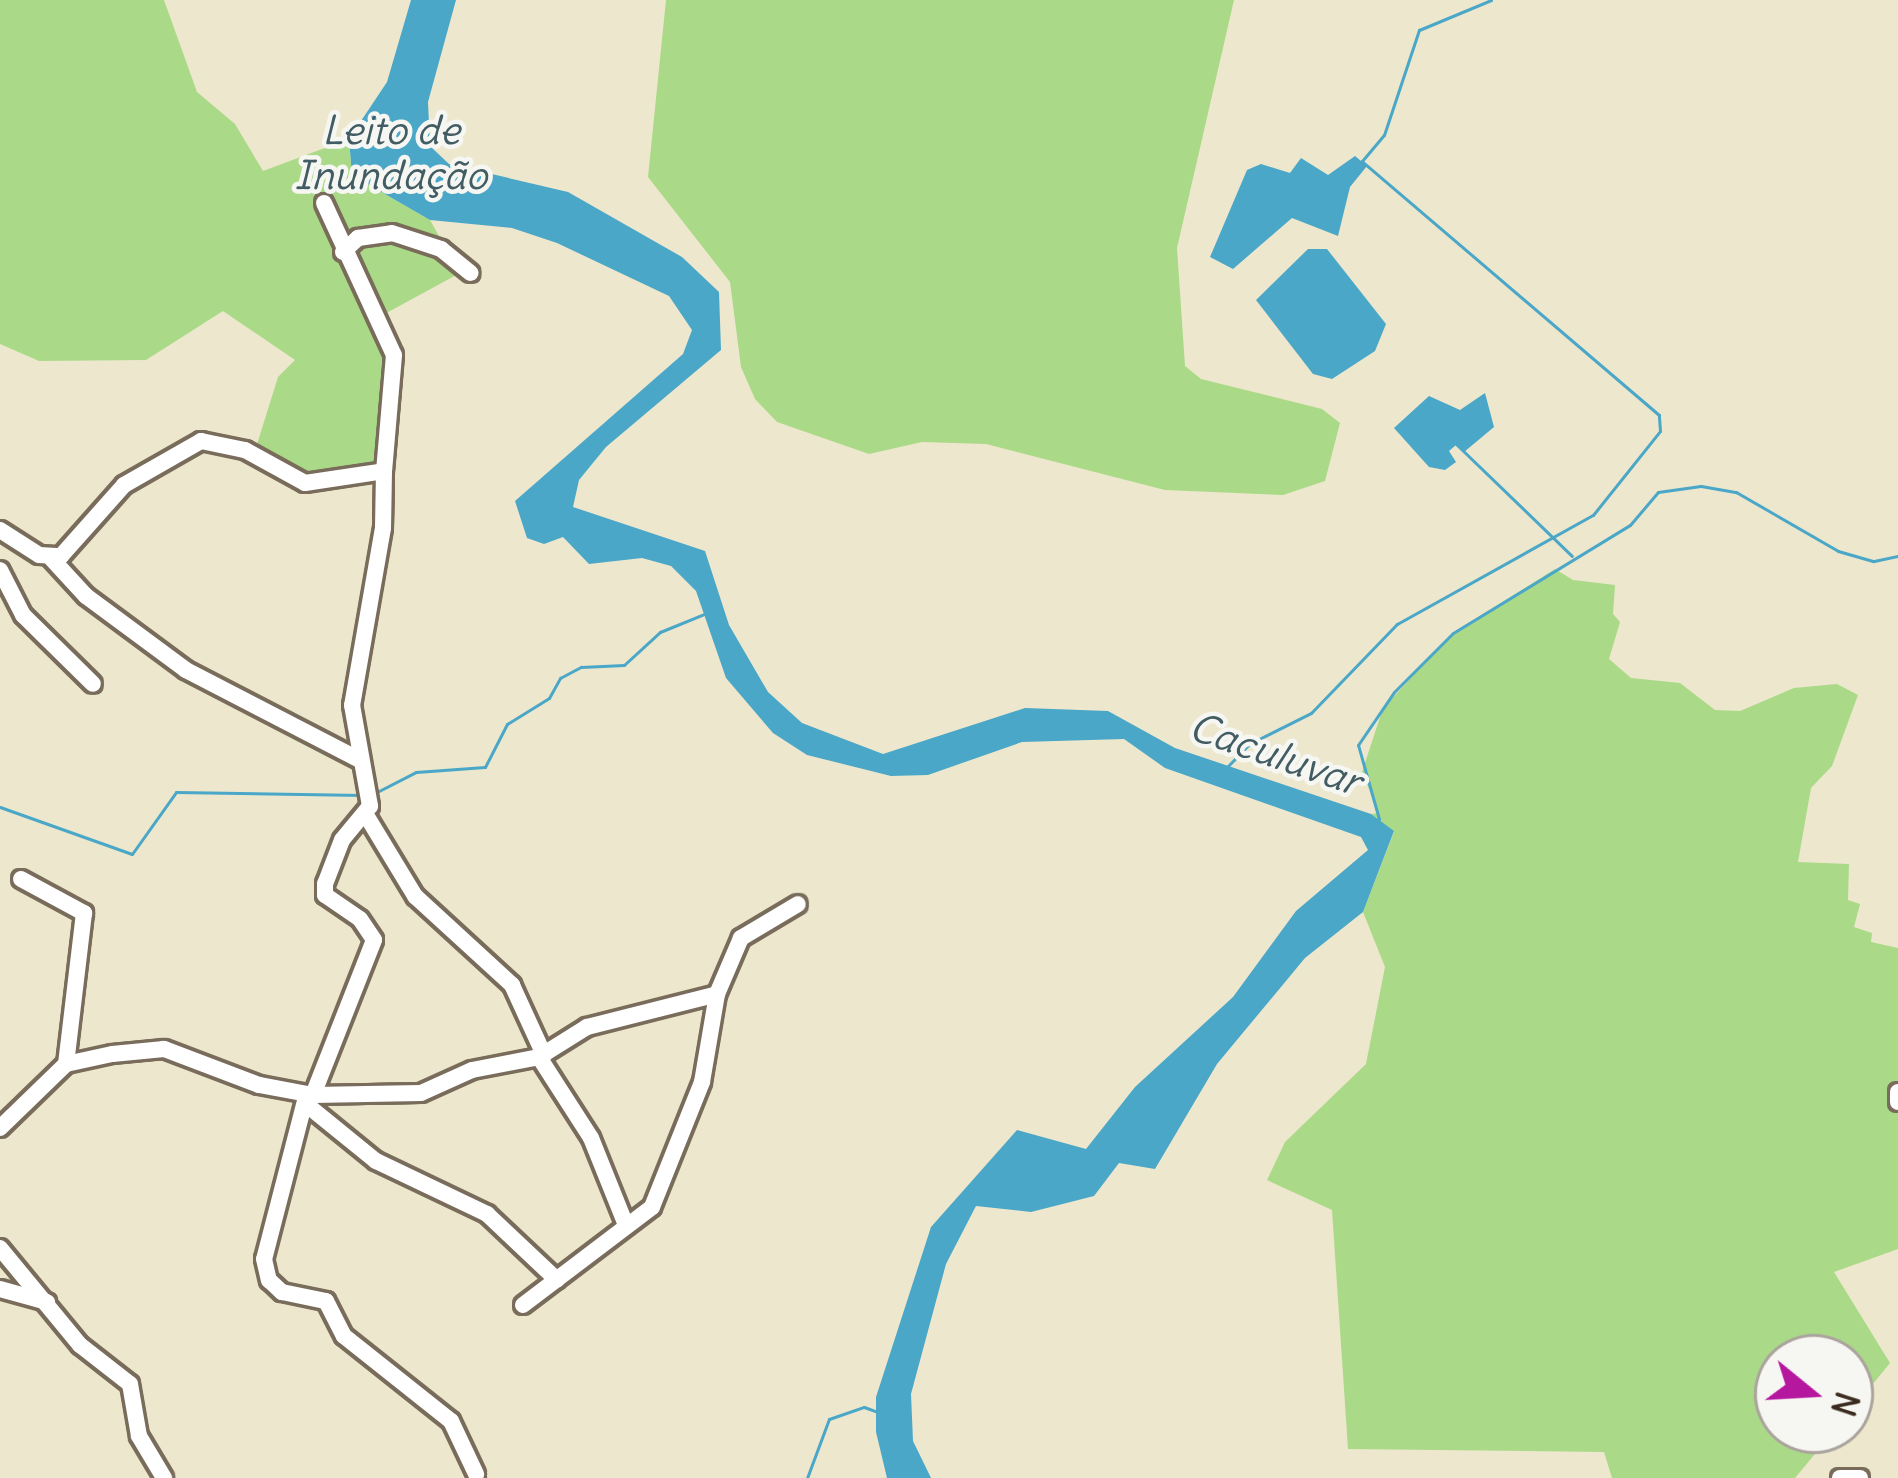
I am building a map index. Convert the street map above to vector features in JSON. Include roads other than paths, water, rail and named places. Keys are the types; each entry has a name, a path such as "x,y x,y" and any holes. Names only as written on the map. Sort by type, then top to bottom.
{"street":[{"path":"324,203 394,355 383,528 356,657 358,759 371,795 366,815 342,840 326,895 360,919 372,952 309,1099 264,1259 269,1280 282,1292 326,1301 344,1336 451,1421 476,1474"},
{"path":"343,252 358,238 392,233 441,250 471,273"},
{"path":"51,558 124,485 185,444 245,450 304,483 384,471"},
{"path":"0,530 51,558 86,596 186,670 299,722 358,759"},
{"path":"0,569 23,615 93,684"},
{"path":"366,815 415,896 512,985 542,1056 591,1138 626,1225"},
{"path":"20,878 84,913 66,1064"},
{"path":"523,1306 652,1207 685,1134 717,994 748,928 798,904"},
{"path":"0,1128 66,1064 164,1048 309,1099 412,1095 472,1070 542,1056 587,1027 717,994"},
{"path":"679,1002 706,1038"},
{"path":"1898,1092 1898,1102"},
{"path":"309,1099 376,1161 487,1214 557,1280"},
{"path":"0,1248 80,1345 130,1384 139,1436 164,1478"},
{"path":"0,1289 48,1303"},
{"path":"1840,1478 1860,1478"}],"water":[{"name":"Leito de Inundação","path":"411,0 456,0 428,102 430,146 449,164 568,192 682,257 719,292 721,350 606,447 579,480 573,507 705,551 729,625 768,692 802,723 883,754 1025,708 1108,711 1175,748 1371,814 1394,831 1363,912 1305,958 1217,1064 1155,1169 1119,1163 1094,1196 1031,1212 976,1206 946,1264 911,1394 913,1441 931,1478 887,1478 876,1432 876,1397 931,1227 1017,1130 1086,1149 1135,1087 1233,997 1296,911 1368,850 1361,837 1165,768 1124,739 1022,742 928,775 891,776 807,755 773,733 726,678 696,591 671,566 642,558 589,564 563,537 544,544 527,538 515,501 683,354 692,330 669,296 557,243 512,228 430,220 352,175 349,139 387,82"},
{"path":"1355,156 1367,166 1350,187 1338,236 1292,218 1233,269 1210,257 1247,170 1261,164 1290,173 1301,158 1328,175"},
{"path":"1308,249 1327,249 1386,324 1375,351 1332,379 1313,374 1256,300"},
{"path":"1485,393 1494,427 1464,452 1456,445 1449,451 1456,462 1445,470 1429,467 1394,428 1429,396 1460,410"}],"waterway":[{"name":"Caculuvar","path":"1227,767 1249,744 1311,713 1397,624 1593,515 1660,431 1659,415 1362,161 1384,135 1419,30 1491,0"},
{"path":"1456,444 1572,556"},
{"name":"Caculuvar","path":"1379,819 1358,745 1394,692 1453,633 1630,525 1658,492 1701,486 1736,492 1838,551 1874,561 1898,556"},
{"path":"373,794 416,772 485,767 507,724 549,698 560,678 581,667 624,665 660,632 704,614"},
{"path":"0,807 132,854 176,792 363,795"},
{"path":"807,1478 829,1419 864,1407 878,1412"}]}
